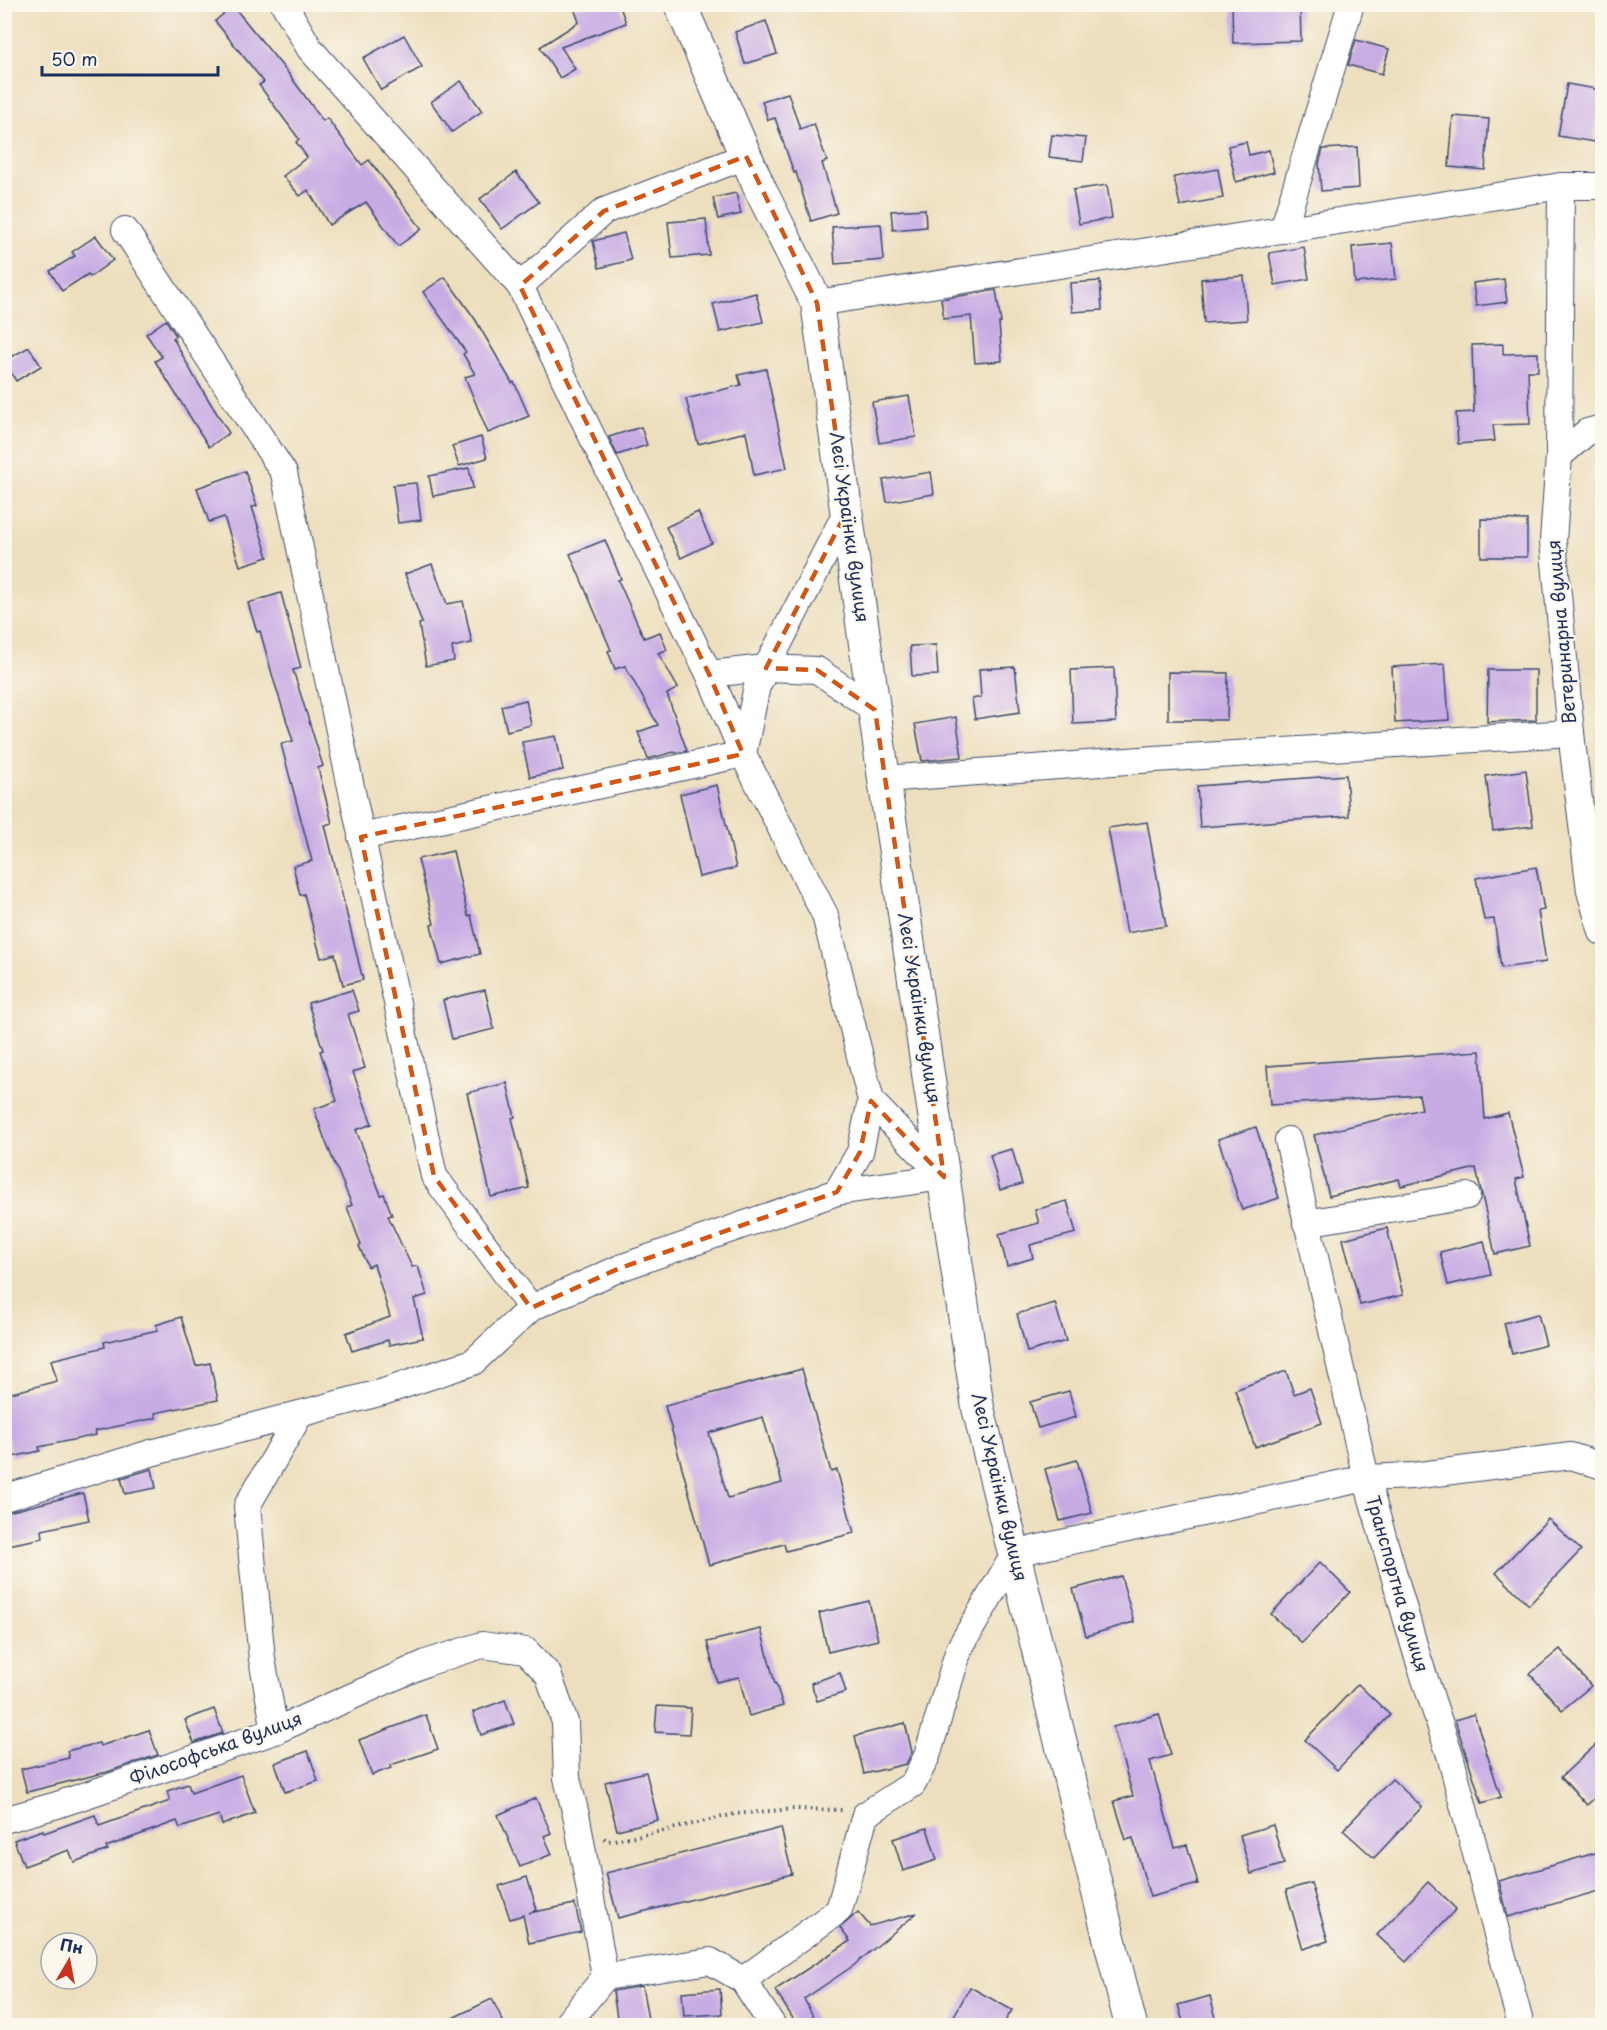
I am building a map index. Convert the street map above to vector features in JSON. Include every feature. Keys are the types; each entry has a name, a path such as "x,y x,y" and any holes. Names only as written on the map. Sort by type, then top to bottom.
{"street":[{"path":"284,4 310,49 520,286 709,674 743,754 825,915 871,1101 861,1152 837,1191"},
{"name":"Лесі Українки вулиця","path":"680,4 746,156 817,303 884,779 978,1408 1131,2025"},
{"path":"1282,230 1351,4"},
{"path":"520,286 604,212 746,156"},
{"path":"817,303 1561,186 1602,186"},
{"name":"Ветеринарна вулиця","path":"1561,186 1559,456 1553,541 1571,733 1590,891 1602,932"},
{"path":"125,230 284,473 434,1176 531,1308"},
{"path":"1559,456 1587,432 1602,428"},
{"path":"743,754 757,686 847,511"},
{"path":"709,674 766,668 817,670 875,710"},
{"path":"884,779 1571,733"},
{"path":"361,837 743,754"},
{"path":"871,1101 945,1177"},
{"name":"Транспортна вулиця","path":"1288,1140 1366,1478 1417,1655 1450,1755 1521,2025"},
{"path":"4,1498 151,1453 382,1392 473,1362 531,1308 620,1268 837,1191 945,1177"},
{"path":"1306,1223 1467,1196"},
{"path":"275,1731 262,1659 247,1506 300,1414"},
{"path":"743,1980 839,1910 865,1815 913,1784 927,1756 959,1649 1015,1553 1366,1478 1412,1476 1571,1456 1602,1446"},
{"path":"1571,1456 1602,1466"},
{"name":"Філософська вулиця","path":"4,1820 57,1805 275,1731 426,1663 482,1645 526,1651 548,1674 565,1722 567,1778 576,1819"},
{"path":"576,1819 605,1977"},
{"path":"565,2025 605,1977 710,1961 743,1980 774,2025"}],"path":[{"path":"576,1819 608,1841 735,1814 794,1809 873,1810"}],"highlighted area":[{"path":"746,156 817,303 847,511 766,668 817,670 875,710 944,1177 871,1101 860,1152 837,1192 620,1268 531,1308 434,1176 361,837 743,754 709,674 520,286 604,211"}],"building":[{"path":"584,4 619,4 626,23 561,47 575,69 560,78 540,47 579,22 574,8"},
{"path":"1300,4 1301,41 1233,43 1232,6"},
{"path":"233,6 288,73 323,121 327,118 362,165 369,160 422,229 398,246 366,202 329,225 308,190 300,196 283,176 307,157 296,142 299,139 259,85 264,82 215,21"},
{"path":"766,21 777,54 745,64 735,32"},
{"path":"404,35 422,67 381,90 363,58"},
{"path":"1356,40 1389,49 1382,74 1348,65"},
{"path":"461,81 482,111 452,132 431,102"},
{"path":"1567,84 1602,90 1594,142 1558,136"},
{"path":"788,93 800,129 814,124 827,161 822,163 837,213 811,221 796,172 794,173 775,118 768,120 762,101"},
{"path":"1453,116 1489,119 1485,170 1449,167"},
{"path":"1052,135 1086,138 1083,161 1049,157"},
{"path":"1246,142 1249,155 1269,150 1274,172 1236,182 1228,146"},
{"path":"1357,147 1359,188 1321,191 1319,163 1323,149"},
{"path":"1218,169 1223,198 1180,206 1174,177"},
{"path":"516,172 539,202 502,229 480,199"},
{"path":"1107,185 1112,218 1079,224 1073,190"},
{"path":"736,193 741,214 718,219 713,198"},
{"path":"925,209 926,227 893,230 891,211"},
{"path":"706,219 709,255 672,258 668,222"},
{"path":"881,224 884,260 835,264 832,227"},
{"path":"624,233 631,260 599,268 593,241"},
{"path":"96,236 113,260 90,277 88,274 62,291 50,271 75,256 72,252"},
{"path":"1392,243 1396,279 1355,283 1352,247"},
{"path":"1304,247 1309,279 1275,285 1269,253"},
{"path":"1244,276 1247,320 1204,323 1201,279"},
{"path":"445,277 475,319 512,383 514,382 529,416 488,433 465,377 475,374 463,354 466,352 423,292"},
{"path":"1504,279 1507,302 1476,306 1473,283"},
{"path":"1100,281 1102,310 1072,312 1070,283"},
{"path":"996,290 1001,323 999,323 1002,361 975,363 971,316 944,319 941,299"},
{"path":"756,293 763,322 720,332 713,304"},
{"path":"166,320 195,378 229,433 209,447 155,361 162,357 146,334"},
{"path":"1503,344 1503,354 1538,353 1538,371 1528,371 1530,424 1493,425 1495,441 1458,444 1456,413 1474,412 1472,345"},
{"path":"29,347 41,366 16,381 4,361"},
{"path":"766,369 787,468 754,475 746,432 698,444 686,399 741,385 738,375"},
{"path":"909,396 916,437 879,443 872,402"},
{"path":"641,427 647,445 617,455 609,437"},
{"path":"481,437 487,458 459,466 452,446"},
{"path":"469,468 473,488 433,496 429,476"},
{"path":"245,471 257,506 252,507 268,557 240,566 224,517 209,522 197,488"},
{"path":"931,472 934,494 887,502 883,480"},
{"path":"416,483 421,520 398,523 393,485"},
{"path":"698,512 712,543 681,558 666,527"},
{"path":"1481,519 1527,520 1527,557 1481,557"},
{"path":"605,540 621,579 618,580 644,638 660,632 667,650 658,653 678,688 667,694 687,751 648,759 638,732 658,725 625,666 615,669 608,651 611,650 570,554"},
{"path":"432,564 447,604 463,601 472,643 452,647 454,661 426,666 419,624 422,623 405,574"},
{"path":"281,593 301,668 293,670 323,766 318,768 332,823 325,825 363,980 343,985 335,954 321,958 304,894 300,895 293,866 312,861 281,744 293,741 260,631 257,632 248,603"},
{"path":"936,645 938,675 912,676 910,646"},
{"path":"1445,664 1449,720 1395,723 1392,667"},
{"path":"1015,667 1020,712 975,719 972,699 981,697 979,669"},
{"path":"1114,668 1116,722 1073,724 1071,670"},
{"path":"1488,670 1536,670 1536,720 1487,722"},
{"path":"1168,672 1228,673 1227,720 1168,720"},
{"path":"526,700 531,725 507,731 501,706"},
{"path":"956,717 962,757 922,761 915,724"},
{"path":"556,736 563,770 530,777 522,742"},
{"path":"1526,770 1533,826 1493,831 1486,776"},
{"path":"1346,775 1349,816 1200,827 1197,786"},
{"path":"717,785 736,868 699,877 680,794"},
{"path":"1147,822 1166,926 1127,933 1108,828"},
{"path":"453,851 468,916 471,915 480,954 441,964 418,859"},
{"path":"1536,867 1544,910 1538,911 1546,962 1501,968 1494,919 1484,920 1476,878"},
{"path":"352,990 359,1011 348,1014 365,1068 353,1072 372,1124 356,1130 381,1195 384,1194 392,1215 388,1216 412,1267 418,1266 427,1295 414,1299 423,1338 389,1345 388,1340 352,1351 346,1333 390,1317 374,1264 368,1267 359,1246 361,1245 347,1207 352,1205 314,1109 337,1101 320,1051 323,1050 308,1003"},
{"path":"485,990 494,1029 452,1039 443,1000"},
{"path":"1480,1051 1485,1119 1508,1113 1524,1177 1516,1179 1530,1246 1495,1254 1476,1168 1401,1186 1399,1179 1329,1196 1314,1135 1422,1109 1419,1095 1270,1105 1267,1066"},
{"path":"507,1083 515,1117 512,1118 529,1188 491,1197 467,1093"},
{"path":"1256,1127 1279,1198 1242,1210 1218,1139"},
{"path":"1012,1149 1022,1184 1000,1190 990,1155"},
{"path":"1067,1201 1076,1233 1030,1245 1033,1258 1007,1266 999,1234 1039,1223 1035,1210"},
{"path":"1387,1228 1403,1295 1360,1305 1343,1239"},
{"path":"1484,1241 1491,1275 1448,1285 1440,1252"},
{"path":"1055,1303 1066,1341 1027,1352 1017,1314"},
{"path":"1538,1314 1546,1345 1512,1354 1504,1323"},
{"path":"181,1317 196,1366 210,1363 218,1400 155,1413 156,1418 95,1431 96,1435 39,1447 40,1451 12,1457 4,1423 4,1395 57,1381 51,1360 105,1347 104,1342 158,1330 156,1325"},
{"path":"802,1369 831,1472 837,1470 854,1533 786,1551 784,1544 709,1565 665,1406","holes":["763,1417 782,1483 728,1498 709,1433"]},
{"path":"1286,1371 1294,1394 1310,1388 1322,1423 1255,1447 1235,1390"},
{"path":"1069,1391 1076,1417 1038,1428 1030,1402"},
{"path":"1077,1460 1092,1513 1060,1521 1045,1469"},
{"path":"152,1469 156,1488 125,1494 121,1478"},
{"path":"83,1493 89,1520 42,1530 43,1538 8,1545 4,1528 4,1513"},
{"path":"1548,1519 1581,1550 1529,1605 1496,1573"},
{"path":"1320,1562 1350,1592 1302,1643 1271,1614"},
{"path":"1121,1576 1134,1622 1086,1636 1073,1589"},
{"path":"869,1601 878,1640 828,1652 819,1613"},
{"path":"761,1629 783,1706 749,1716 739,1677 717,1682 707,1642"},
{"path":"1560,1649 1591,1686 1562,1710 1530,1674"},
{"path":"840,1673 846,1692 817,1701 811,1683"},
{"path":"1358,1684 1390,1715 1337,1770 1305,1740"},
{"path":"505,1700 514,1724 481,1735 473,1712"},
{"path":"657,1706 691,1708 689,1734 655,1732"},
{"path":"214,1709 223,1733 194,1743 185,1720"},
{"path":"1159,1714 1171,1755 1150,1761 1175,1848 1187,1845 1198,1884 1150,1897 1133,1838 1126,1840 1114,1801 1133,1796 1113,1727"},
{"path":"1474,1714 1501,1797 1482,1803 1455,1720"},
{"path":"426,1715 438,1749 391,1765 391,1768 372,1775 359,1740"},
{"path":"905,1723 912,1752 906,1764 864,1774 855,1736"},
{"path":"149,1730 158,1755 107,1772 27,1792 21,1769 69,1758 67,1751 99,1743 100,1746"},
{"path":"1602,1739 1602,1791 1587,1805 1561,1777"},
{"path":"308,1751 318,1781 285,1792 275,1763"},
{"path":"646,1772 658,1820 617,1830 605,1782"},
{"path":"241,1775 255,1813 222,1825 219,1815 180,1828 177,1821 106,1847 108,1850 74,1862 69,1850 24,1866 14,1840 43,1830 44,1833 95,1815 99,1826 170,1801 167,1791 188,1784 191,1793"},
{"path":"1392,1779 1422,1807 1374,1858 1343,1830"},
{"path":"536,1798 551,1833 544,1836 552,1854 520,1867 498,1815"},
{"path":"1273,1825 1284,1864 1251,1874 1240,1835"},
{"path":"781,1828 792,1874 618,1918 606,1873"},
{"path":"927,1828 937,1860 903,1871 893,1839"},
{"path":"1602,1851 1602,1890 1508,1917 1499,1881"},
{"path":"527,1877 537,1910 529,1913 575,1904 581,1932 529,1943 523,1915 510,1919 499,1886"},
{"path":"1428,1882 1456,1909 1406,1962 1377,1935"},
{"path":"1311,1883 1328,1941 1303,1949 1286,1890"},
{"path":"858,1912 870,1926 917,1913 853,1966 804,1999 818,2025 797,2025 775,1990 850,1941 840,1928"},
{"path":"642,1986 648,2019 618,2024 613,1991"},
{"path":"970,1987 1012,2010 1003,2025 949,2025"},
{"path":"720,1989 722,2014 684,2016 682,1992"},
{"path":"1210,1996 1218,2025 1184,2025 1178,2005"},
{"path":"492,1999 505,2025 438,2025"}]}
